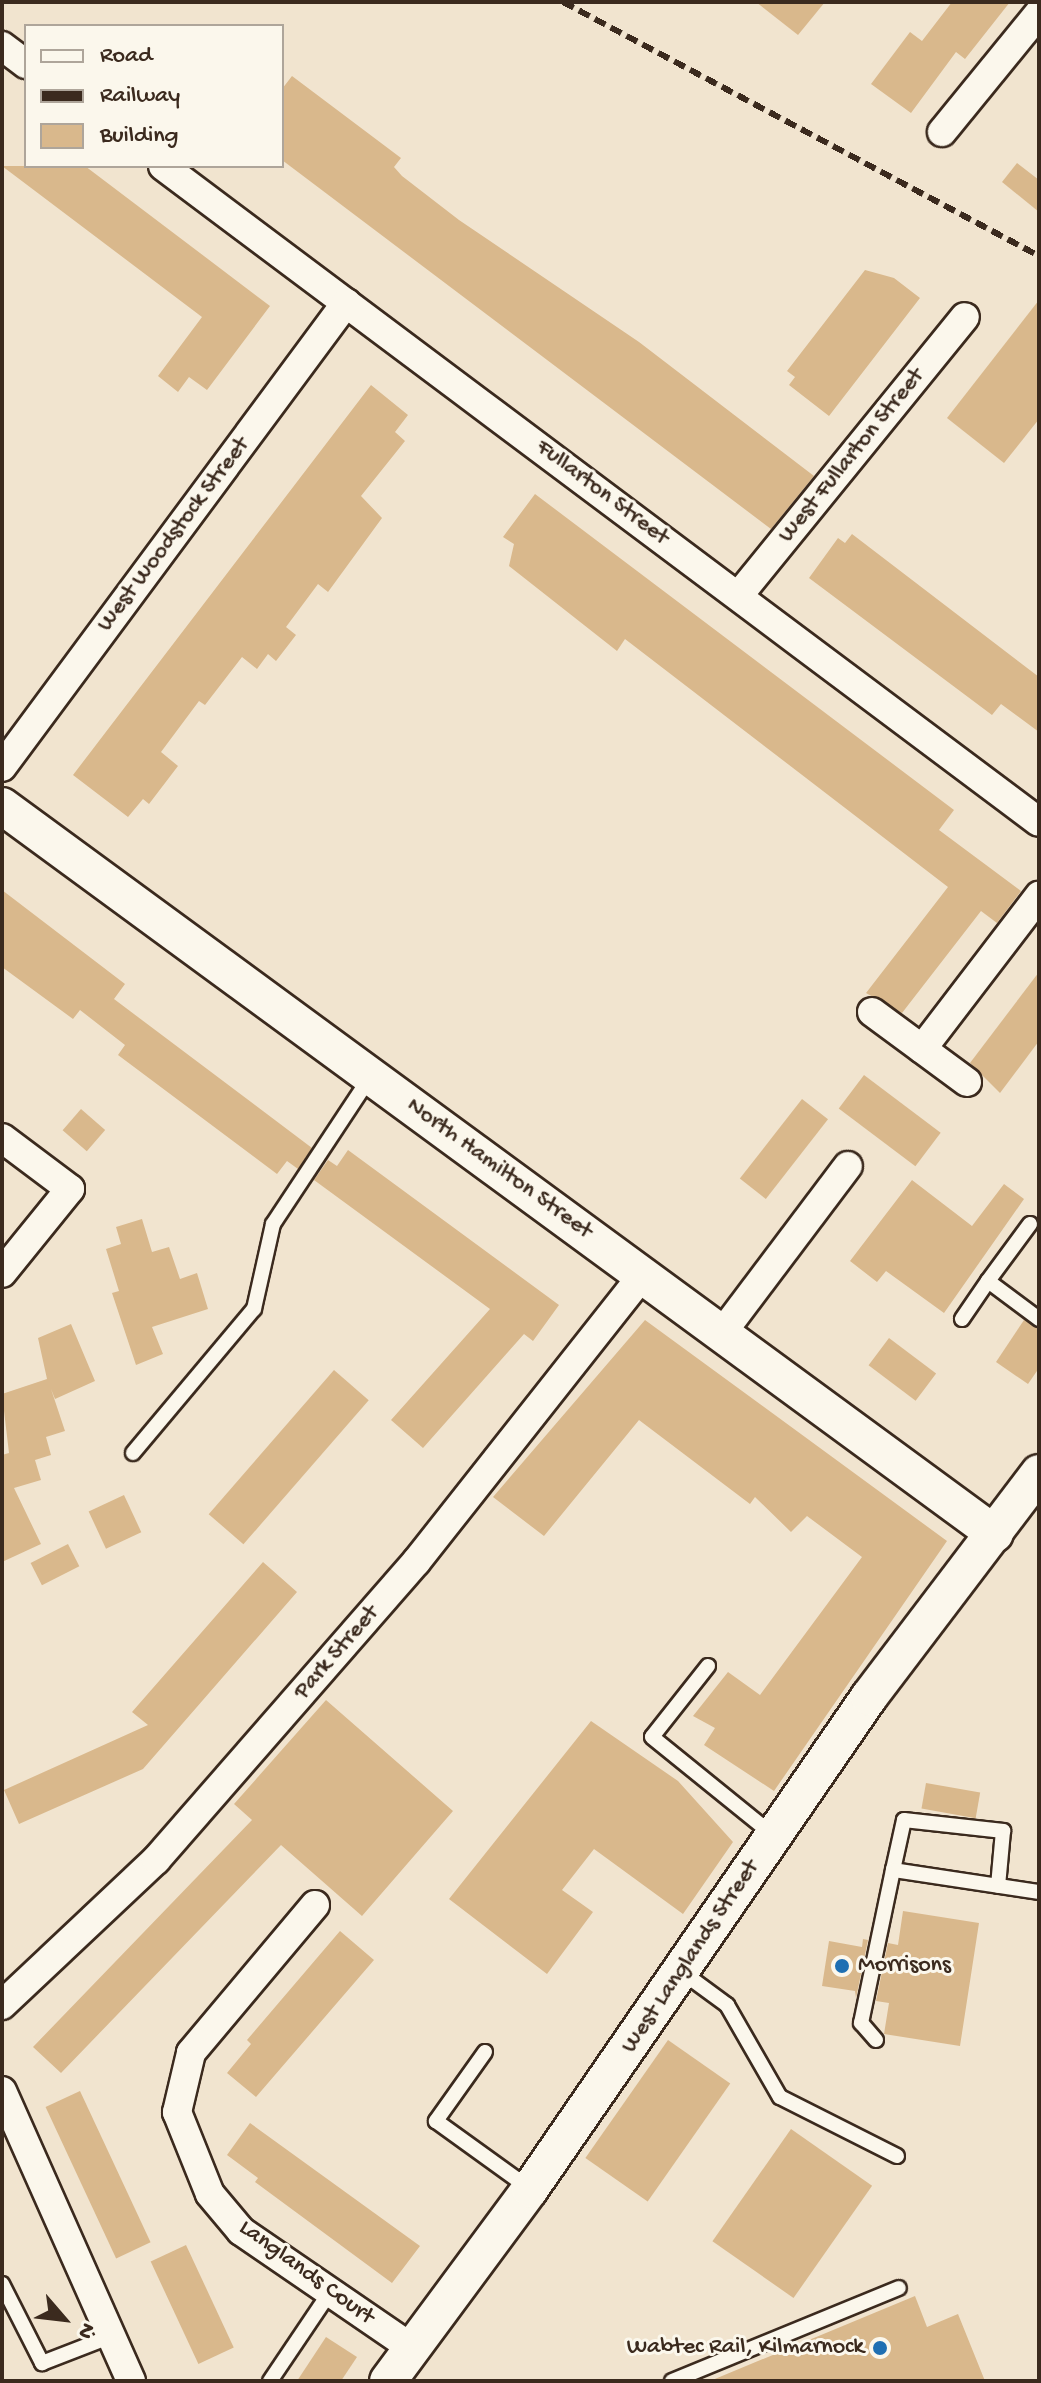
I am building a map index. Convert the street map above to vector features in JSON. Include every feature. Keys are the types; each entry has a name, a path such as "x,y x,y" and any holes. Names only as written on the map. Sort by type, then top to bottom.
{"street":[{"path":"942,132 1039,13"},
{"name":"Fullarton Street","path":"166,168 739,595 1034,809"},
{"name":"West Woodstock Street","path":"2,767 346,303"},
{"name":"West Fullarton Street","path":"739,595 965,317"},
{"name":"North Hamilton Street","path":"2,806 995,1534"},
{"path":"922,1049 1039,896"},
{"path":"872,1012 967,1082"},
{"path":"2,1138 70,1189 2,1273"},
{"path":"722,1333 848,1166"},
{"name":"Park Street","path":"2,2005 156,1860 416,1562 643,1275"},
{"name":"West Langlands Street","path":"388,2381 530,2189 682,1972 773,1835 1039,1473"},
{"name":"Langlands Court","path":"315,1905 191,2053 177,2112 210,2194 241,2231 412,2348"},
{"path":"2,2091 131,2381"}],"lane":[{"path":"133,1453 254,1309 273,1224 372,1076"},
{"path":"962,1319 1030,1224"},
{"path":"988,1281 1039,1319"},
{"path":"708,1666 652,1737 773,1835"},
{"path":"876,2040 861,2023 904,1820 1003,1831 998,1886"},
{"path":"893,1870 1039,1892"},
{"path":"682,1972 727,2005 780,2097 897,2156"},
{"path":"485,2052 436,2121 530,2189"},
{"path":"2,2284 42,2363 109,2337"},
{"path":"672,2381 899,2288"},
{"path":"270,2381 330,2292"}],"building":[{"path":"756,2 825,2 798,35"},
{"path":"952,2 1010,2 965,59 956,52 911,113 871,84 910,32 922,41"},
{"path":"292,76 401,158 394,167 402,176 459,220 639,342 814,476 771,529 284,162 284,86"},
{"path":"1017,163 1039,180 1039,212 1002,182"},
{"path":"2,166 88,168 270,306 207,390 189,377 178,392 158,376 202,317"},
{"path":"865,270 894,278 920,298 829,416 789,385 795,377 787,371"},
{"path":"1039,300 1039,419 1004,463 947,418"},
{"path":"371,385 408,415 395,432 405,441 361,496 382,518 328,592 318,584 286,627 296,635 276,661 268,654 257,669 242,657 205,705 199,701 161,752 178,766 149,804 143,799 128,817 73,775"},
{"path":"535,494 954,810 939,830 1021,891 997,923 981,911 902,1013 866,993 948,887 625,639 617,651 509,566 514,544 503,537"},
{"path":"852,534 1039,677 1039,732 1001,704 992,715 809,578 838,538 845,543"},
{"path":"2,890 125,984 114,999 312,1148 298,1169 287,1161 277,1174 118,1055 125,1045 80,1010 73,1019 2,967"},
{"path":"1039,972 1039,1041 1000,1093 970,1063"},
{"path":"864,1075 941,1133 915,1166 839,1109"},
{"path":"802,1099 828,1119 766,1199 740,1179"},
{"path":"81,1109 105,1130 87,1151 63,1130"},
{"path":"348,1150 559,1305 533,1341 524,1334 423,1448 391,1420 490,1309 314,1180 328,1160 337,1166"},
{"path":"912,1180 972,1226 1004,1184 1024,1199 944,1313 886,1271 877,1282 850,1261"},
{"path":"142,1219 152,1252 169,1247 180,1279 197,1273 208,1309 152,1327 163,1354 136,1365 112,1293 119,1291 106,1249 121,1244 116,1227"},
{"path":"645,1320 947,1541 774,1791 704,1745 715,1728 693,1716 728,1672 760,1695 862,1557 807,1516 791,1532 755,1497 750,1504 639,1420 544,1536 493,1497"},
{"path":"1024,1320 1039,1329 1039,1368 1028,1384 996,1362"},
{"path":"71,1324 95,1381 55,1399 51,1389 65,1431 46,1437 51,1455 35,1460 41,1480 14,1488 41,1544 2,1562 2,1455 9,1453 2,1394 47,1379 38,1338"},
{"path":"889,1338 936,1374 916,1401 869,1365"},
{"path":"334,1370 369,1400 243,1544 209,1514"},
{"path":"124,1495 141,1532 106,1549 89,1511"},
{"path":"68,1544 79,1566 42,1585 31,1563"},
{"path":"263,1562 297,1592 143,1769 19,1824 4,1790 148,1725 132,1712"},
{"path":"326,1700 453,1811 362,1916 281,1845 61,2073 33,2047 252,1820 234,1804"},
{"path":"591,1721 678,1781 733,1842 683,1914 594,1849 562,1890 593,1912 547,1974 449,1899"},
{"path":"926,1783 980,1793 976,1818 921,1809"},
{"path":"903,1911 979,1923 960,2046 884,2034 889,2003 876,2001 888,1943 898,1945"},
{"path":"340,1931 374,1960 256,2097 227,2073 251,2044 247,2040"},
{"name":"Morrisons","path":"863,1939 868,1940 856,1998 855,1991 822,1986 829,1941 862,1947"},
{"path":"668,2040 730,2084 648,2202 585,2158"},
{"path":"80,2091 151,2242 116,2258 46,2107"},
{"path":"250,2123 420,2246 392,2283 255,2182 258,2178 227,2155"},
{"path":"791,2129 872,2186 794,2298 712,2241"},
{"path":"186,2245 234,2347 198,2364 151,2261"},
{"name":"Wabtec Rail, Kilmarnock","path":"915,2296 927,2327 958,2314 985,2381 710,2381"},
{"path":"326,2337 357,2357 341,2381 297,2381"}],"railway":[{"path":"563,2 1039,256"}],"place":[{"name":"Morrisons","path":"842,1966"},
{"name":"Wabtec Rail, Kilmarnock","path":"880,2348"}]}
